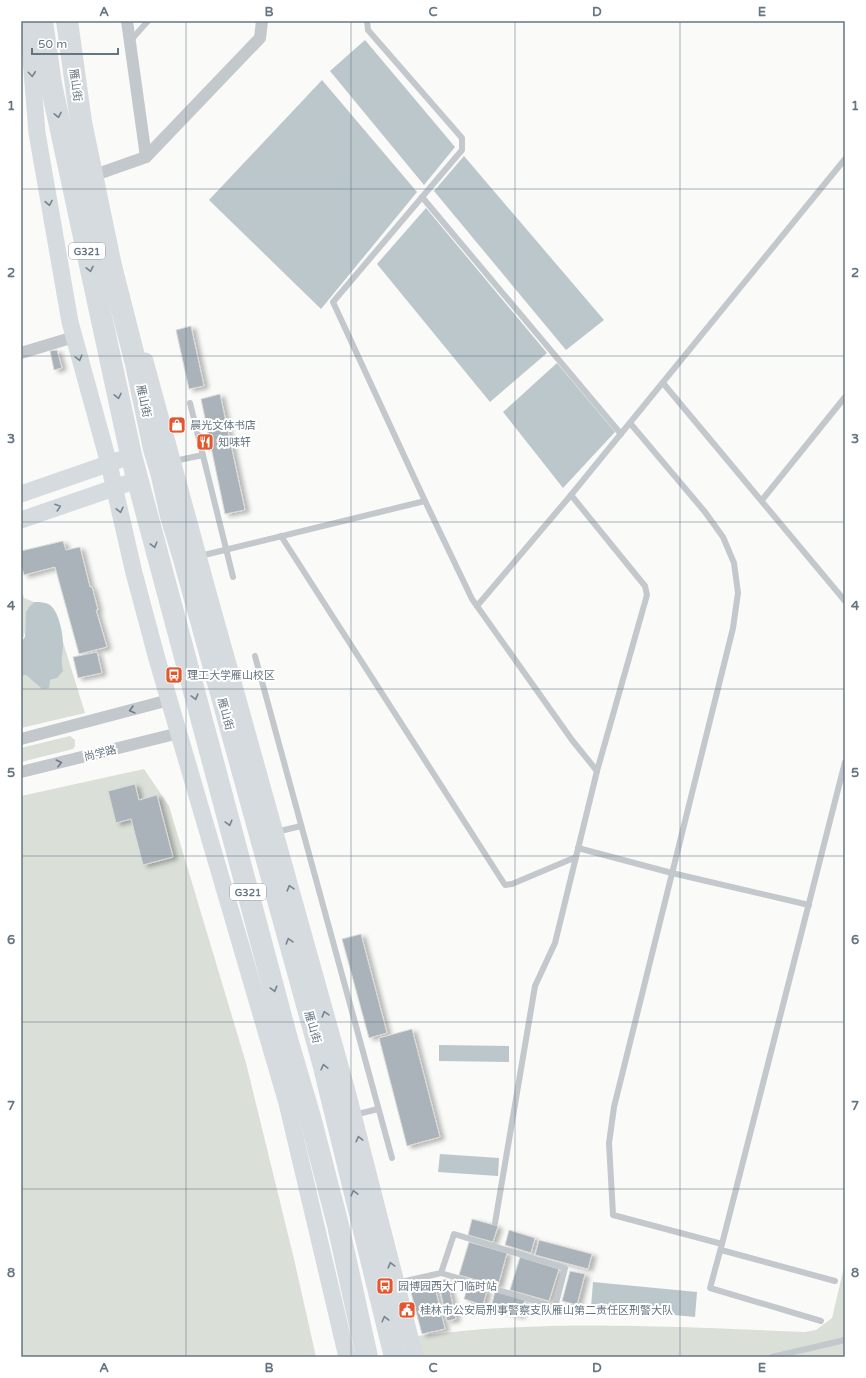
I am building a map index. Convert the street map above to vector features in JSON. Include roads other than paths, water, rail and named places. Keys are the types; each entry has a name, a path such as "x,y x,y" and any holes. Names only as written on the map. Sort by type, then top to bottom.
{"highway":[{"name":"雁山街","path":"42,21 51,84 137,480 285,1031 310,1117 338,1225 366,1357"},
{"name":"雁山街","path":"67,21 81,122 97,174 111,266 136,364 154,449 171,516 191,558 323,1063 394,1357"}],"street":[{"path":"28,21 37,133 70,322 109,464 134,573 169,700 288,1103 346,1357"},
{"path":"75,21 95,142 97,174 173,462 191,558 275,832 353,1116 415,1357"},
{"path":"127,21 146,157"},
{"path":"97,174 146,157 260,38 262,21"},
{"path":"21,354 74,337"},
{"path":"21,494 131,455"},
{"path":"21,520 137,480"},
{"path":"21,739 169,700"},
{"name":"尚学路","path":"21,772 179,733"}],"lane":[{"path":"130,41 148,21"},
{"path":"367,21 368,30 462,138 462,150 333,302 472,599 572,740 597,771"},
{"path":"477,606 571,495 845,159"},
{"path":"422,197 621,434"},
{"path":"662,383 845,600"},
{"path":"762,500 845,397"},
{"path":"190,403 233,577"},
{"path":"630,423 705,512 723,537 734,563 738,593 733,628 614,1107 609,1143 613,1215 835,1281"},
{"path":"173,462 203,455"},
{"path":"495,1223 535,986 555,943 597,771 647,595 645,586 571,495"},
{"path":"191,558 425,501"},
{"path":"281,536 504,885 512,884 576,857"},
{"path":"255,656 392,1158"},
{"path":"821,1320 710,1288 722,1247 845,762"},
{"path":"275,832 301,826"},
{"path":"578,848 672,873 809,905"},
{"path":"353,1116 378,1109"},
{"path":"396,1283 441,1273 555,1307 565,1268 454,1234 441,1273"},
{"path":"772,1357 845,1340"}],"place":[{"name":"晨光文体书店","path":"177,425"},
{"name":"知味轩","path":"205,442"},
{"name":"理工大学雁山校区","path":"174,675"},
{"name":"园博园西大门临时站","path":"385,1286"},
{"name":"桂林市公安局刑事警察支队雁山第二责任区刑警大队","path":"407,1310"}]}
